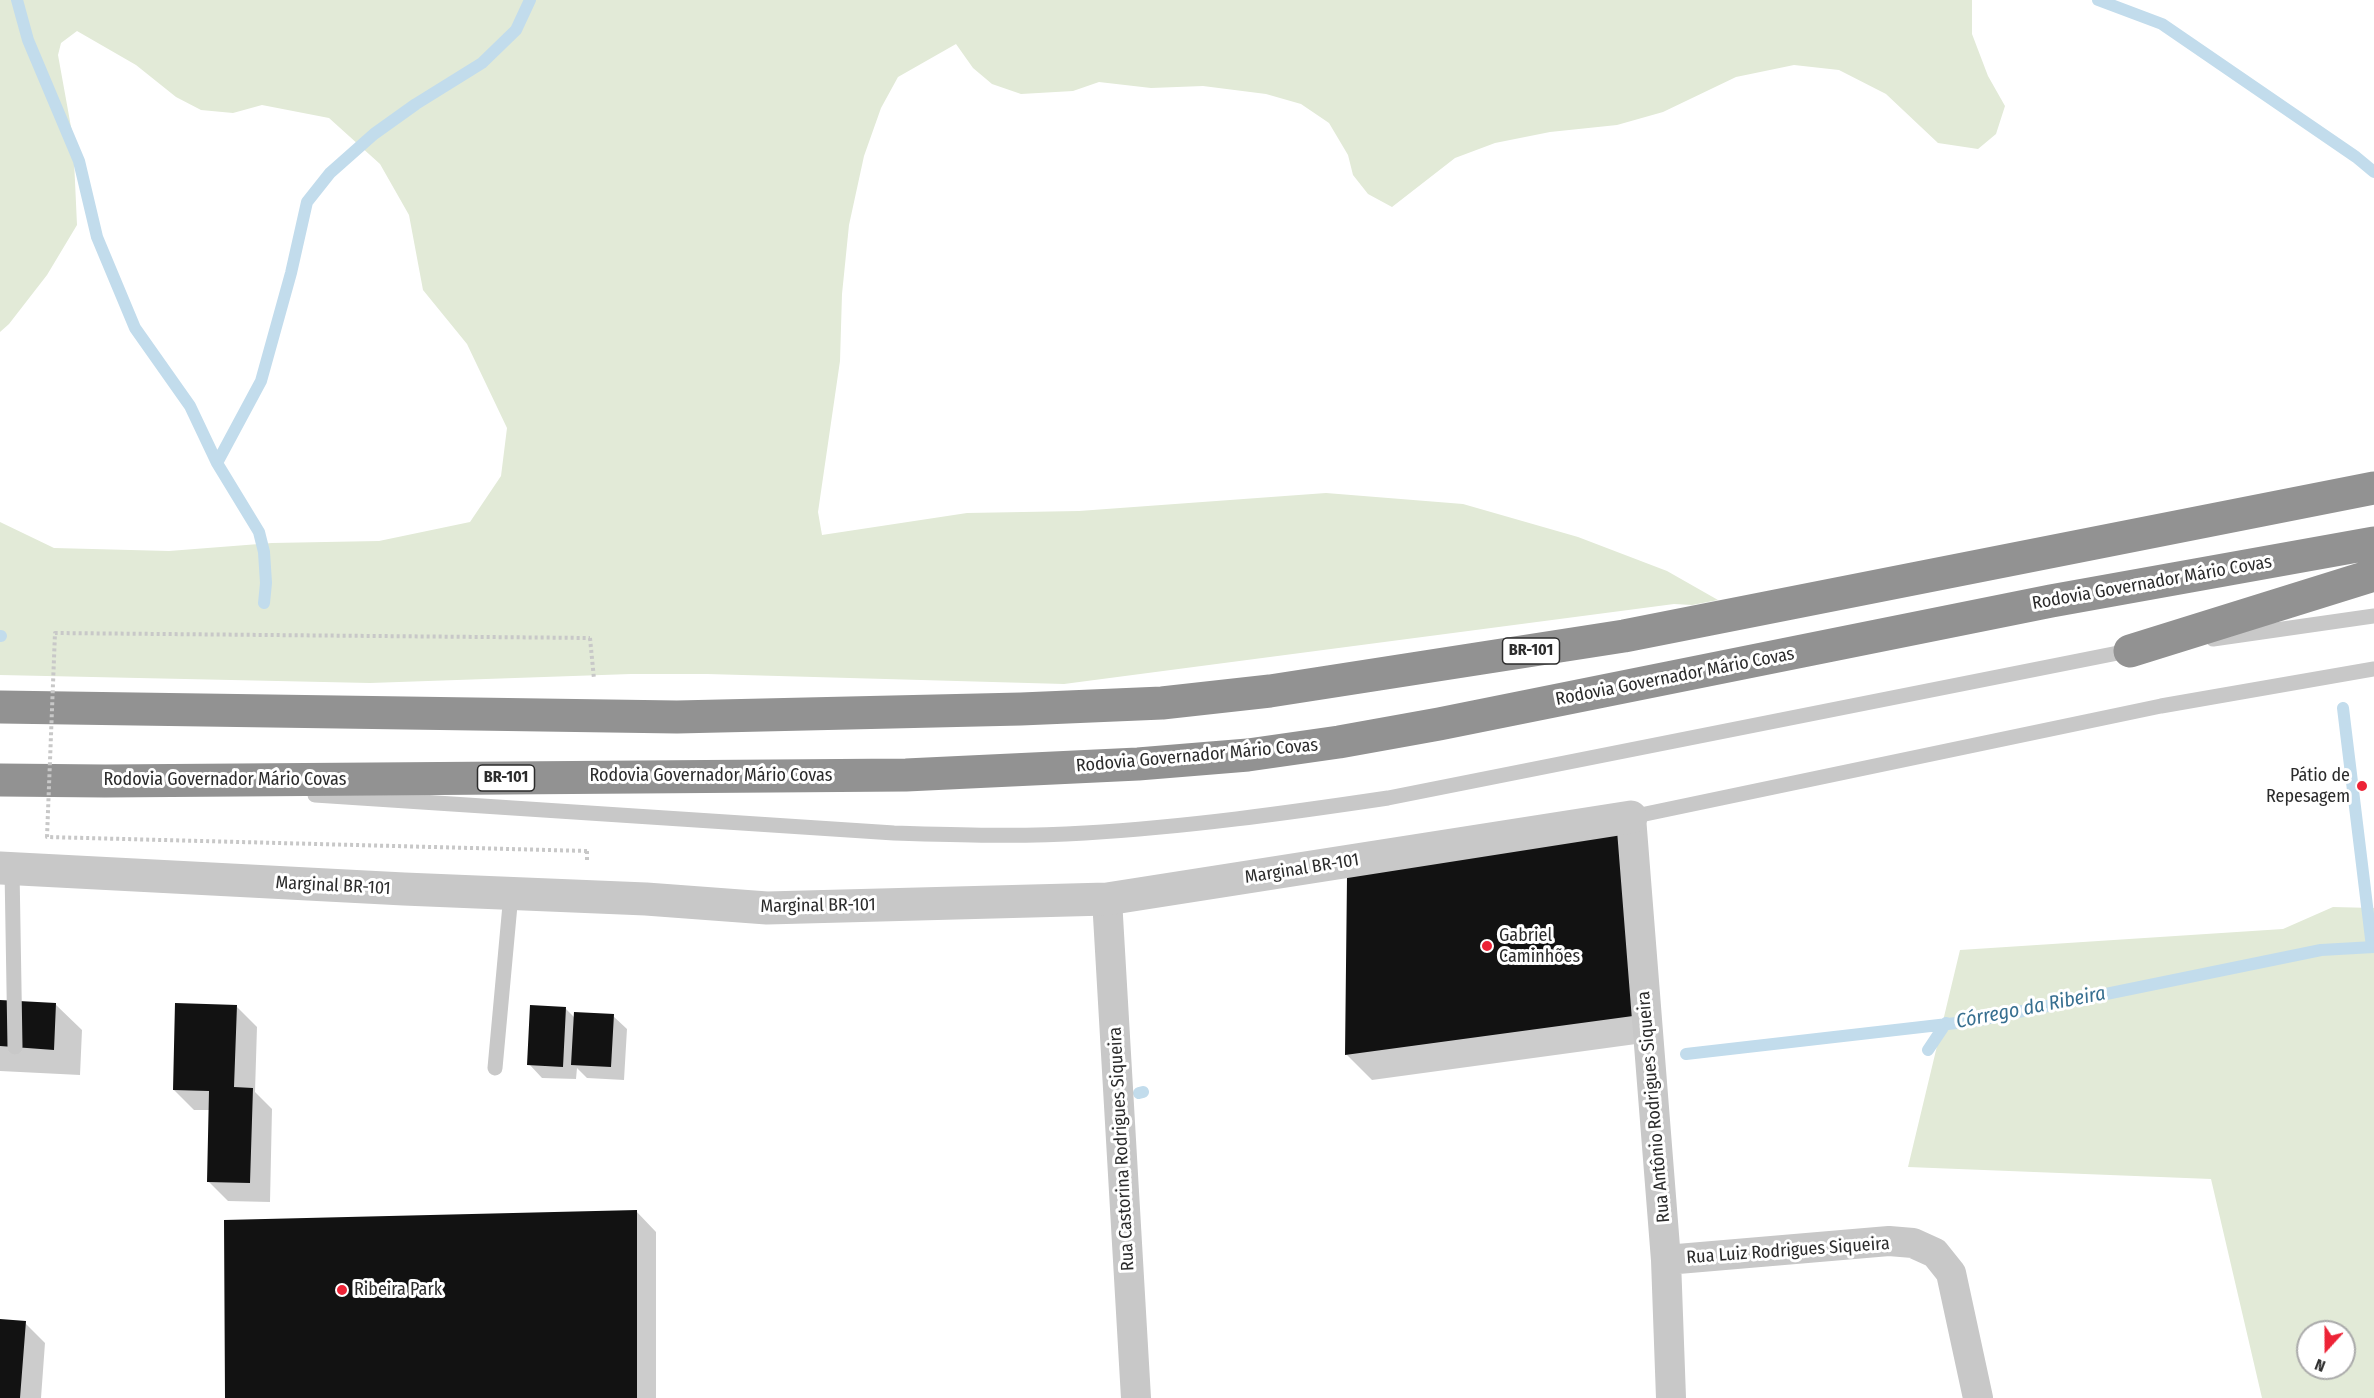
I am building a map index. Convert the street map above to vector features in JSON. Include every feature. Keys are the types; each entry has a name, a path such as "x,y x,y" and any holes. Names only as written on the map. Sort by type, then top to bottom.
{"highway":[{"name":"BR-101","path":"0,707 677,717 1021,709 1162,703 1270,692 1624,636 2374,488"},
{"name":"Rodovia Governador Mário Covas","path":"0,780 906,775 1138,764 1248,755 1428,726 2051,601 2374,543"},
{"path":"2130,651 2374,575"}],"street":[{"name":"Marginal BR-101","path":"6,868 646,899 766,908 1107,899 1631,817"},
{"name":"Rua Antônio Rodrigues Siqueira","path":"1631,817 1666,1260 1671,1398"},
{"name":"Rua Castorina Rodrigues Siqueira","path":"1107,899 1136,1398"},
{"name":"Rua Luiz Rodrigues Siqueira","path":"1666,1260 1913,1242 1935,1253 1951,1273 1978,1398"}],"lane":[{"path":"105,781 894,833 980,836 1083,833 1187,825 1388,798 2130,651 2374,616"},
{"path":"1631,817 2161,706 2374,669"},
{"path":"6,868 15,1047"},
{"path":"495,1068 511,894"}],"path":[{"path":"587,851 47,837 55,633 590,638"}],"green space":[{"path":"0,0 1972,0 1972,34 1988,76 2005,106 1996,134 1978,149 1938,143 1886,94 1839,70 1794,65 1736,77 1663,112 1617,125 1550,132 1495,143 1455,158 1392,207 1368,194 1353,175 1348,155 1329,123 1301,104 1266,94 1203,86 1151,88 1099,82 1073,91 1021,94 992,84 973,68 956,44 898,77 881,108 864,156 849,225 842,294 840,361 818,512 822,535 967,513 1079,511 1326,493 1463,504 1578,537 1667,571 1718,600 1064,684 707,674 631,674 370,683 0,675 0,522 54,548 169,551 272,543 379,541 470,522 501,476 507,428 467,344 423,290 409,215 380,164 329,118 262,105 233,113 201,110 176,97 136,65 77,31 61,43 58,55 73,138 77,225 47,275 9,324 0,332"},
{"path":"2333,907 2374,908 2374,1398 2262,1398 2211,1179 1908,1167 1960,950 2283,929"}],"building":[{"name":"Gabriel Caminhões","path":"1622,833 1633,1016 1345,1055 1347,877"},
{"path":"0,1000 56,1003 54,1050 0,1046"},
{"path":"175,1003 237,1005 234,1087 253,1088 250,1183 207,1182 209,1091 173,1090"},
{"path":"530,1005 566,1007 563,1067 527,1065"},
{"path":"574,1012 614,1014 611,1067 571,1065"},
{"path":"637,1210 637,1398 225,1398 224,1220"},
{"path":"0,1319 26,1321 20,1398 0,1398"}],"waterway":[{"path":"17,0 28,40 79,161 97,237 135,328 190,406 217,463 259,532 264,552 266,583 264,603"},
{"path":"217,463 261,381 291,273 307,202 330,173 374,134 416,104 482,63 516,30 530,0"},
{"path":"2098,0 2162,24 2356,157 2374,172"},
{"path":"2343,708 2372,947"},
{"name":"Córrego da Ribeira","path":"1686,1054 1974,1021 2321,950 2374,947"},
{"path":"1928,1050 1946,1023"},
{"name":"Córrego da Ribeira","path":"1139,1093 1143,1092"}],"place":[{"name":"Pátio de Repesagem","path":"2362,786"},
{"name":"Gabriel Caminhões","path":"1487,946"},
{"name":"Ribeira Park","path":"342,1290"}]}
